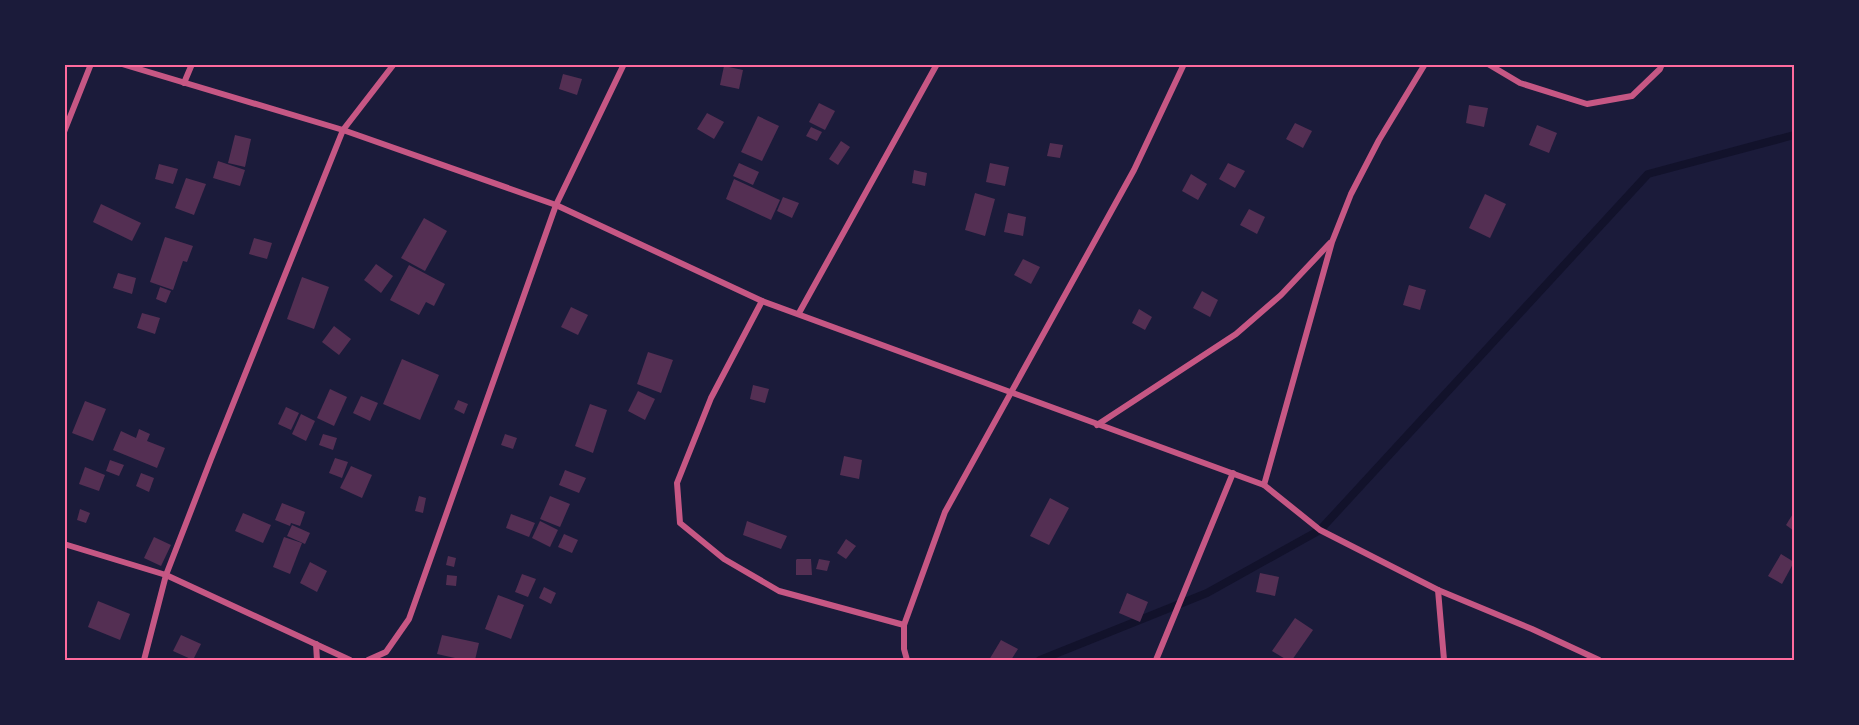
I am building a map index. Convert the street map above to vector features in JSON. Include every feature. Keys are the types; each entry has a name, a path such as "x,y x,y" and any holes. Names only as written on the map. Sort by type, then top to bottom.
{"street":[{"path":"64,132 92,64"},
{"path":"122,64 344,130 556,205 762,301 1264,485 1320,530 1438,590 1599,660"},
{"path":"184,83 192,64"},
{"path":"144,660 166,576 344,130 394,64"},
{"path":"368,660 386,652 409,619 556,205 624,64"},
{"path":"799,313 937,64"},
{"path":"907,660 904,649 904,625 945,512 1134,170 1184,64"},
{"path":"1264,485 1332,242 1351,194 1379,140 1425,64"},
{"path":"1488,64 1520,83 1587,104 1632,96 1660,69 1662,64"},
{"path":"1097,424 1236,334 1281,295 1332,242"},
{"path":"762,301 711,398 677,483 680,523 724,559 779,591 904,625"},
{"path":"1156,660 1233,473"},
{"path":"64,544 166,576 350,660"},
{"path":"1438,590 1444,660"},
{"path":"316,644 317,660"}],"building":[{"path":"724,66 743,70 739,89 720,85"},
{"path":"563,74 582,79 577,95 559,89"},
{"path":"819,103 835,111 825,130 809,122"},
{"path":"1469,105 1488,108 1484,127 1466,123"},
{"path":"707,113 724,122 714,139 697,129"},
{"path":"758,116 779,126 762,161 741,152"},
{"path":"1295,123 1312,131 1303,148 1286,139"},
{"path":"1537,125 1557,133 1549,153 1529,145"},
{"path":"811,127 822,132 817,141 806,136"},
{"path":"235,135 251,139 245,167 228,163"},
{"path":"841,141 850,147 838,165 829,159"},
{"path":"1050,143 1063,145 1060,158 1047,156"},
{"path":"218,161 245,170 240,186 213,178"},
{"path":"739,163 759,172 753,185 733,176"},
{"path":"990,163 1009,167 1005,186 986,182"},
{"path":"1228,163 1245,171 1235,188 1219,179"},
{"path":"159,164 178,169 173,184 155,179"},
{"path":"914,170 927,173 925,186 912,183"},
{"path":"1191,174 1207,184 1198,200 1182,191"},
{"path":"186,178 206,184 194,215 175,208"},
{"path":"734,179 780,200 771,220 726,199"},
{"path":"975,193 995,199 985,236 965,230"},
{"path":"1485,194 1506,204 1490,238 1469,228"},
{"path":"783,197 799,203 792,218 777,211"},
{"path":"101,204 141,223 132,241 93,222"},
{"path":"1249,209 1265,217 1257,234 1240,225"},
{"path":"1008,213 1026,217 1023,236 1004,232"},
{"path":"424,218 447,231 425,271 401,258"},
{"path":"165,237 193,246 187,262 183,261 173,290 150,282"},
{"path":"254,238 272,243 267,259 249,254"},
{"path":"1023,259 1040,267 1031,284 1014,275"},
{"path":"376,264 393,276 381,293 364,280"},
{"path":"409,265 445,284 434,306 426,302 419,315 390,300"},
{"path":"118,273 136,278 132,294 113,288"},
{"path":"302,277 329,287 314,329 287,319"},
{"path":"1409,285 1426,290 1420,310 1403,305"},
{"path":"160,287 171,291 166,303 156,299"},
{"path":"1202,291 1218,300 1210,317 1193,308"},
{"path":"571,307 588,315 578,335 561,327"},
{"path":"1139,309 1152,317 1145,330 1132,323"},
{"path":"142,313 160,318 155,334 137,328"},
{"path":"334,326 351,339 339,355 322,342"},
{"path":"648,352 673,360 661,393 637,384"},
{"path":"402,359 439,375 420,420 383,404"},
{"path":"753,385 769,389 765,403 750,399"},
{"path":"330,389 347,397 334,426 317,418"},
{"path":"638,391 655,399 645,420 628,411"},
{"path":"361,396 378,403 370,421 353,413"},
{"path":"458,400 468,404 464,414 454,409"},
{"path":"85,401 106,409 93,441 72,433"},
{"path":"590,404 607,410 593,453 575,446"},
{"path":"286,407 299,413 291,430 278,424"},
{"path":"301,414 315,421 306,441 292,434"},
{"path":"139,429 150,434 147,441 165,448 157,468 113,450 121,431 136,438"},
{"path":"323,434 337,438 333,450 319,445"},
{"path":"505,434 517,438 513,449 501,445"},
{"path":"844,456 862,460 859,479 840,475"},
{"path":"335,458 348,462 342,478 329,473"},
{"path":"110,460 124,465 119,476 106,471"},
{"path":"351,466 372,475 362,498 340,488"},
{"path":"85,467 105,475 99,491 79,484"},
{"path":"565,470 586,478 579,493 559,485"},
{"path":"141,473 154,478 149,492 136,486"},
{"path":"419,496 426,498 423,513 415,511"},
{"path":"550,496 570,504 560,527 540,519"},
{"path":"1050,498 1069,508 1049,545 1030,536"},
{"path":"282,503 305,512 300,526 291,523 290,526 275,520"},
{"path":"80,509 90,513 86,523 77,520"},
{"path":"1794,512 1794,531 1786,525"},
{"path":"243,513 271,525 263,543 235,531"},
{"path":"511,514 535,523 529,537 506,528"},
{"path":"540,521 558,530 550,547 532,538"},
{"path":"747,521 787,536 781,549 743,535"},
{"path":"292,525 310,533 305,544 287,536"},
{"path":"564,534 578,540 572,553 558,547"},
{"path":"154,537 171,545 161,566 144,558"},
{"path":"284,537 302,543 290,574 273,567"},
{"path":"846,539 856,546 846,559 837,553"},
{"path":"1781,554 1794,562 1782,584 1768,576"},
{"path":"448,556 456,558 454,567 446,565"},
{"path":"797,559 811,559 812,575 796,575"},
{"path":"819,559 830,561 827,571 816,569"},
{"path":"310,562 327,571 317,592 300,583"},
{"path":"1260,573 1279,577 1275,596 1256,592"},
{"path":"522,574 536,579 528,597 515,592"},
{"path":"447,575 457,576 456,586 446,585"},
{"path":"544,587 556,593 551,604 539,598"},
{"path":"1127,593 1148,602 1140,622 1119,613"},
{"path":"498,595 524,605 511,639 485,629"},
{"path":"98,601 130,614 120,640 88,627"},
{"path":"1295,618 1313,630 1292,660 1287,660 1272,651"},
{"path":"181,635 201,644 193,660 173,651"},
{"path":"442,635 479,643 475,660 437,654"},
{"path":"1001,640 1018,649 1011,660 989,660"}],"waterway":[{"path":"1040,660 1207,593 1320,530 1648,174 1794,135"}]}
